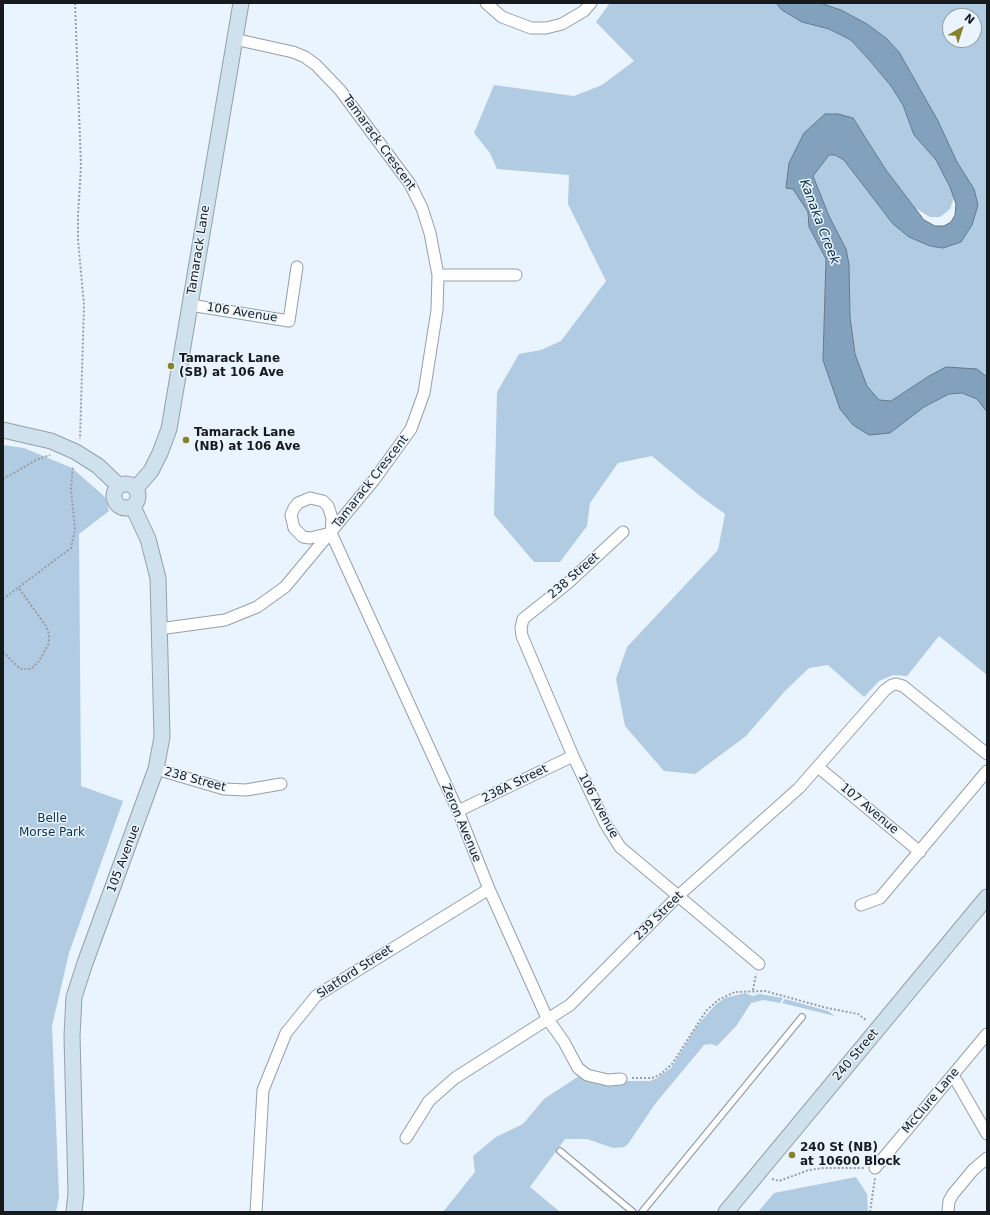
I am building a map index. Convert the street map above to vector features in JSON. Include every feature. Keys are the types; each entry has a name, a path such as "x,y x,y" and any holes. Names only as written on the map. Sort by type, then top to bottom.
{"street":[{"name":"Tamarack Lane","path":"136,488 151,471 167,434 241,3"},
{"path":"486,3 502,17 531,28 546,28 562,24 584,11 591,3"},
{"name":"Tamarack Crescent","path":"159,629 225,620 257,607 285,587 374,480 411,429 424,393 437,310 438,275 430,233 422,208 410,184 328,77 305,57 293,52 234,39"},
{"name":"106 Avenue","path":"190,305 289,321 297,267"},
{"path":"438,275 516,275"},
{"path":"3,430 51,441 76,452 98,466 118,486"},
{"path":"124,483 136,488 139,499 133,507 127,508 118,504 114,495 114,490 118,486 124,483"},
{"name":"105 Avenue","path":"74,1212 76,1193 72,1036 74,997 156,769 162,727 158,585 154,559 146,533 133,507"},
{"name":"238 Street","path":"524,619 568,583 623,532"},
{"name":"Zeron Avenue","path":"331,533 458,811 489,889 547,1018 564,1042 578,1068 587,1075 603,1079 621,1079"},
{"name":"106 Avenue","path":"524,619 521,628 522,636 572,756 605,823 620,846 759,964"},
{"name":"239 Street","path":"406,1138 429,1101 455,1078 547,1018 570,1005 678,896 778,807 818,767 885,690 896,684 903,686 987,754"},
{"name":"238A Street","path":"458,811 572,756"},
{"name":"107 Avenue","path":"818,767 920,852"},
{"name":"238 Street","path":"156,769 224,789 246,790 281,784"},
{"path":"861,905 880,898 987,771"},
{"name":"Slatford Street","path":"256,1212 263,1090 286,1033 316,996 489,889"},
{"name":"240 Street","path":"726,1212 987,897"},
{"name":"McClure Lane","path":"874,1170 987,1034"},
{"path":"953,1075 987,1134"},
{"path":"948,1212 949,1201 956,1190 987,1158"}],"lane":[{"path":"642,1212 802,1018"},
{"path":"560,1152 633,1212"}],"path":[{"path":"75,3 81,166 78,232 84,305 80,444"},
{"path":"3,479 36,460 53,454"},
{"path":"3,599 71,548 75,530 71,489 73,466"},
{"path":"3,652 16,666 22,669 31,669 34,668 49,643 49,634 46,626 18,587"},
{"path":"753,982 753,990"},
{"path":"621,1079 652,1078 661,1074 672,1064 706,1011 718,1000 735,992 753,990 765,991 827,1008 858,1014 866,1020"},
{"path":"772,1179 779,1181 809,1170 824,1168 868,1168 874,1170 875,1178 870,1212"}],"green space":[{"path":"610,3 776,3 782,10 802,22 829,29 851,40 891,86 903,105 914,135 936,160 954,198 950,209 940,217 930,217 915,208 886,170 865,136 788,170 786,187 793,188 808,212 809,227 826,259 823,360 890,433 924,407 949,394 962,393 977,399 987,412 987,675 939,636 907,676 893,675 879,681 864,697 828,665 809,668 785,691 746,736 695,774 664,771 625,726 616,679 627,647 718,550 725,514 700,496 652,456 618,463 590,503 587,526 560,562 534,562 494,515 497,392 519,354 541,350 561,341 606,281 568,204 569,175 497,169 490,153 474,133 494,85 574,96 602,85 634,61 596,22"},
{"path":"820,3 987,3 987,377 977,369 929,376 891,401 879,400 867,386 855,354 850,317 849,264 846,249 829,216 813,176 829,155 835,155 844,160 893,224 909,237 930,246 943,248 961,242 974,189 957,162 938,121 899,52 886,38 867,24 841,10"},
{"name":"Belle Morse Park","path":"3,445 24,448 72,468 105,497 109,511 79,534 81,786 123,801 69,953 52,1026 59,1197 56,1212 3,1212"},
{"path":"745,993 753,996 759,994 783,998 780,1003 763,1000 751,1003 737,1025 717,1046 711,1044 704,1045 655,1104 628,1144 624,1147 613,1148 587,1139 565,1139 530,1187 560,1212 443,1212 475,1172 473,1156 496,1137 523,1124 544,1099 579,1076 609,1084 626,1081 650,1081 657,1078 671,1068 697,1026 715,1005 725,998"},
{"path":"785,999 828,1011 835,1016 782,1003"},
{"path":"856,1177 867,1194 868,1212 758,1212 774,1193"}],"water":[{"name":"Kanaka Creek","path":"776,3 820,3 841,10 867,24 886,38 899,52 938,121 957,162 974,189 978,205 972,225 961,242 943,248 930,246 909,237 893,224 844,160 835,155 829,155 813,176 829,216 846,249 849,264 850,317 855,354 867,386 879,400 891,401 929,376 946,367 977,369 987,377 987,412 977,399 962,393 949,394 924,407 890,433 869,435 853,425 840,409 823,360 826,259 809,227 808,212 793,189 786,188 789,163 804,133 825,114 838,114 853,118 886,170 924,220 935,226 944,226 951,222 955,215 956,204 950,187 936,160 914,135 903,105 891,86 870,61 851,40 829,29 802,22 782,10"}],"place":[{"name":"Tamarack Lane (SB) at 106 Ave","path":"171,366"},
{"name":"Tamarack Lane (NB) at 106 Ave","path":"186,440"},
{"name":"240 St (NB) at 10600 Block","path":"792,1155"}]}
